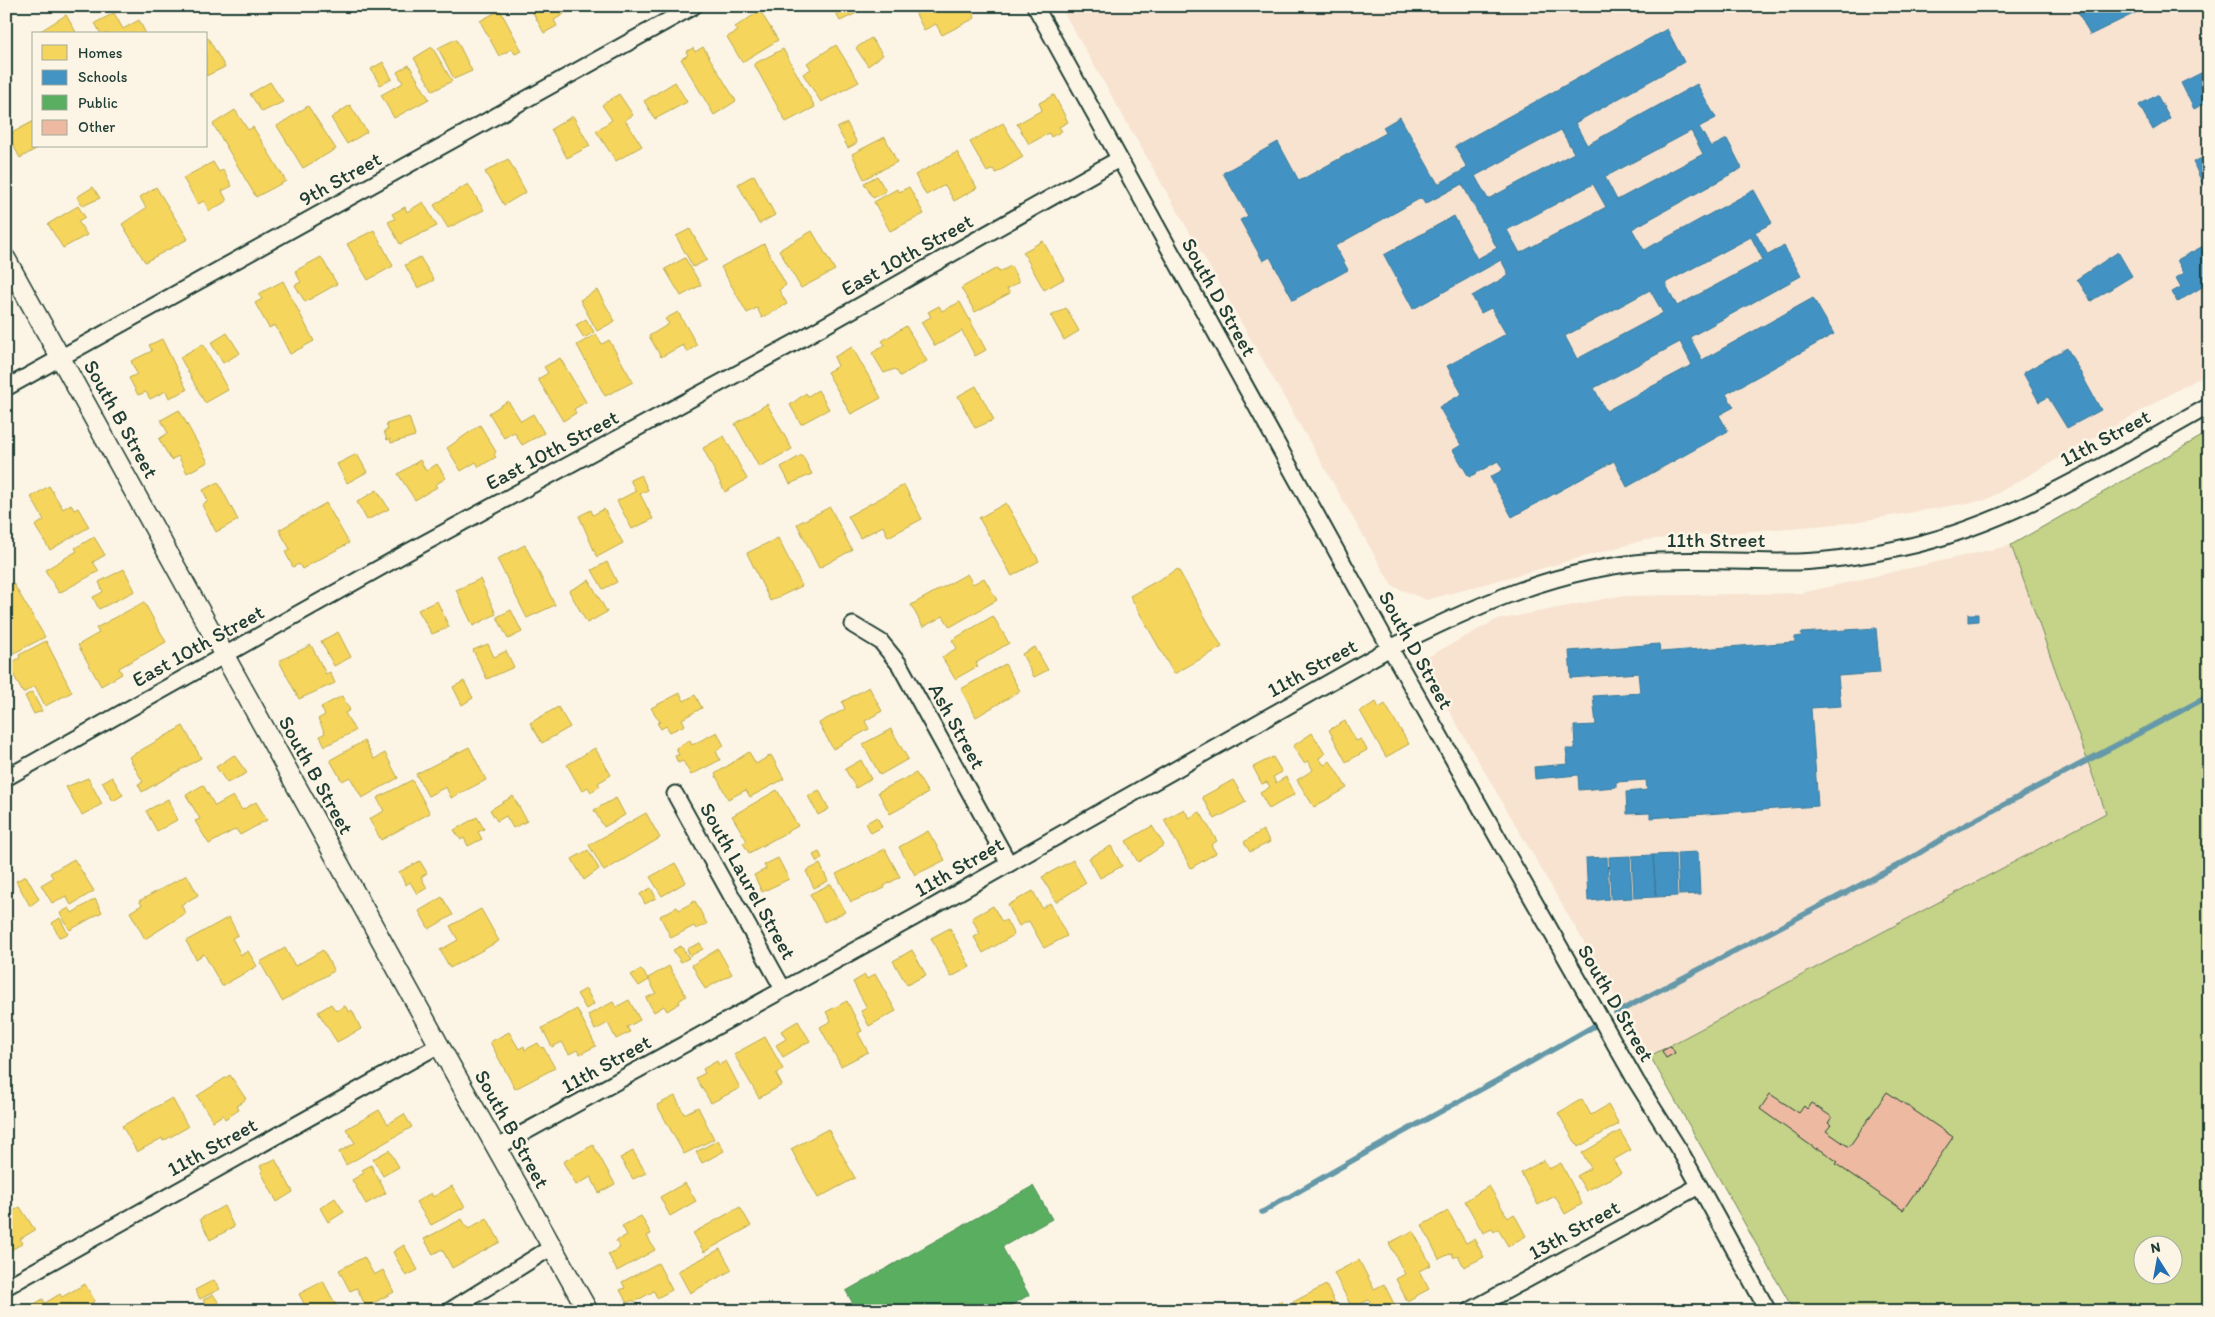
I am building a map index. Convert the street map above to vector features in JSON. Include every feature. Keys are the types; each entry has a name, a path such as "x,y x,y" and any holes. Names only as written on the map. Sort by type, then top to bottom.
{"street":[{"name":"9th Street","path":"6,388 694,6"},
{"name":"South D Street","path":"1035,6 1390,648 1636,1081 1683,1156 1768,1311"},
{"name":"East 10th Street","path":"6,778 408,552 794,343 1119,159"},
{"name":"South B Street","path":"6,259 175,562 439,1045 588,1311"},
{"name":"11th Street","path":"496,1148 1390,648 1472,608 1524,588 1580,572 1656,561 1799,562 1850,558 1933,540 1973,527 2034,501 2209,406"},
{"name":"Ash Street","path":"853,625 881,642 899,664 1008,862"},
{"name":"South Laurel Street","path":"675,794 783,989"},
{"name":"11th Street","path":"6,1287 439,1045"},
{"name":"13th Street","path":"1469,1311 1699,1186"},
{"path":"449,1311 552,1246"}],"shaded area":[{"path":"1060,6 2209,6 2209,372 1986,500 1849,523 1645,540 1427,600 1392,586"},
{"path":"2011,545 2107,813 1650,1056 1420,661 1496,620 1619,596 1801,593"}],"green space":[{"path":"2209,432 2209,1311 1794,1311 1650,1056 2106,813 2011,545"}],"building: Homes":[{"path":"146,6 158,6 149,12"},
{"path":"560,6 564,14 554,20 557,26 544,33 530,7"},
{"path":"832,6 853,6 857,13 840,21"},
{"path":"921,6 969,6 975,18 942,35 936,24 924,30 914,10"},
{"path":"500,10 522,51 515,54 512,49 499,56 480,21"},
{"path":"760,11 778,40 742,62 727,37 738,31 735,27"},
{"path":"114,13 123,29 139,20 145,32 100,32 95,23"},
{"path":"66,15 76,32 39,32"},
{"path":"208,38 225,67 208,75"},
{"path":"871,38 883,55 868,66 856,48"},
{"path":"456,39 472,71 454,79 438,48"},
{"path":"836,45 859,82 821,102 803,74 811,69 807,63"},
{"path":"432,47 452,81 433,91 414,58"},
{"path":"703,47 736,101 714,115 681,59 688,55 686,52 693,48 695,52"},
{"path":"783,49 815,107 786,122 754,64"},
{"path":"383,62 392,79 380,85 371,69"},
{"path":"409,65 429,99 394,118 381,95 403,83 397,72"},
{"path":"270,82 283,102 262,112 250,94"},
{"path":"675,82 687,102 655,119 644,101"},
{"path":"619,94 633,115 625,120 642,146 616,161 596,131 612,120 602,105"},
{"path":"1054,95 1068,122 1059,127 1062,131 1051,137 1049,133 1029,144 1017,124 1042,110 1039,103"},
{"path":"350,105 367,132 347,144 331,118"},
{"path":"308,106 336,149 303,168 277,126"},
{"path":"235,110 248,130 253,127 286,181 256,197 213,124"},
{"path":"573,116 590,146 567,158 551,129"},
{"path":"32,122 32,148 38,148 20,158 8,135"},
{"path":"847,123 857,143 848,148 837,128"},
{"path":"1003,123 1023,157 996,173 993,169 987,172 970,142"},
{"path":"885,137 897,162 864,179 852,154"},
{"path":"957,152 977,188 954,201 945,185 926,195 915,175"},
{"path":"508,159 526,192 504,205 485,172"},
{"path":"213,162 219,172 223,170 232,186 222,191 227,201 209,211 204,201 198,204 183,178"},
{"path":"754,175 775,215 759,224 738,184"},
{"path":"877,176 886,191 873,198 864,183"},
{"path":"468,184 484,210 448,228 434,205"},
{"path":"93,187 100,198 83,206 77,197"},
{"path":"156,187 188,239 145,262 122,224 146,208 140,197"},
{"path":"909,187 924,214 890,231 874,202 897,189 899,192"},
{"path":"423,202 437,226 400,244 388,222 395,219 392,214 405,207 407,212"},
{"path":"78,206 85,217 78,221 87,235 63,248 48,224"},
{"path":"690,229 707,260 693,267 676,236"},
{"path":"374,230 393,266 368,280 347,244"},
{"path":"812,231 835,270 801,288 779,250"},
{"path":"1043,241 1064,279 1044,290 1023,252"},
{"path":"764,244 786,285 779,290 787,304 762,318 757,308 747,313 721,267"},
{"path":"321,257 337,284 305,302 295,285 301,282 295,271"},
{"path":"420,257 434,280 418,288 405,265"},
{"path":"685,258 701,285 681,296 665,269"},
{"path":"1011,266 1019,282 1007,289 1010,293 975,312 961,288 997,268 999,272"},
{"path":"283,281 314,341 290,354 275,325 269,328 255,303 262,299 258,294"},
{"path":"597,290 615,321 597,331 580,300"},
{"path":"960,302 986,350 975,356 962,331 935,346 921,322 931,317 928,312 939,306 942,311"},
{"path":"1066,308 1079,331 1064,340 1051,316"},
{"path":"678,312 697,345 687,352 683,345 661,357 649,336 669,324 665,319"},
{"path":"586,319 594,332 584,338 576,325"},
{"path":"906,326 927,361 900,376 895,369 884,373 872,353 885,345 882,341"},
{"path":"227,333 240,353 223,363 211,343"},
{"path":"596,334 602,344 609,340 633,382 605,396 577,345"},
{"path":"162,339 187,390 169,398 166,391 150,399 146,392 138,395 129,378 137,374 131,361 152,351 149,345"},
{"path":"203,344 228,390 205,403 180,357"},
{"path":"852,347 881,398 851,414 827,372 838,366 834,357"},
{"path":"560,358 586,402 574,409 576,413 563,421 538,379 548,373 544,367"},
{"path":"976,386 994,420 975,428 958,396"},
{"path":"818,390 829,409 801,424 790,405 806,393 808,396"},
{"path":"508,401 521,421 533,414 544,433 522,445 514,432 504,438 489,413"},
{"path":"767,404 792,449 759,467 735,424"},
{"path":"179,410 208,462 187,473 178,456 171,460 159,439 168,433 161,420"},
{"path":"409,417 415,436 391,443 390,439 387,440 384,431 388,430 386,424"},
{"path":"480,425 496,452 494,454 496,457 479,467 476,462 461,471 447,448"},
{"path":"724,436 747,479 725,492 703,448"},
{"path":"357,454 367,472 347,483 337,464"},
{"path":"802,455 812,474 790,484 781,467"},
{"path":"420,460 426,471 437,464 446,478 435,485 437,487 415,500 398,474"},
{"path":"641,475 648,490 640,494 653,519 632,529 617,501 636,491 630,480"},
{"path":"218,482 238,520 216,532 202,505 208,501 203,490"},
{"path":"904,485 922,519 888,537 883,526 860,538 848,516"},
{"path":"49,486 63,509 71,504 74,510 78,508 89,527 50,550 35,526 44,520 31,497"},
{"path":"377,490 389,509 367,520 357,502"},
{"path":"326,503 349,543 302,569 299,564 293,567 285,552 290,549 279,530"},
{"path":"1006,503 1039,561 1012,576 979,518"},
{"path":"830,507 852,550 819,568 797,524"},
{"path":"604,509 623,543 597,557 579,516 591,510 593,515"},
{"path":"94,537 105,555 93,562 99,571 59,593 45,570 77,551 75,548"},
{"path":"778,538 802,586 770,601 747,553"},
{"path":"525,545 555,605 527,618 497,559"},
{"path":"607,562 617,582 603,589 592,570"},
{"path":"124,569 135,591 99,609 93,597 103,592 99,582"},
{"path":"1178,569 1222,647 1174,674 1130,596"},
{"path":"967,574 973,584 984,578 997,600 950,627 943,616 923,627 911,605"},
{"path":"480,579 496,614 473,626 456,590"},
{"path":"589,580 607,612 587,623 569,591"},
{"path":"13,583 45,637 14,653 6,638 6,587"},
{"path":"437,601 449,627 432,634 418,610"},
{"path":"144,602 166,642 119,668 122,674 101,686 78,645 99,633 96,628"},
{"path":"511,610 522,632 508,639 497,617"},
{"path":"993,616 1009,643 976,663 978,666 955,679 942,657 957,648 952,640"},
{"path":"338,632 351,657 334,666 321,641"},
{"path":"46,641 72,692 45,706 35,686 23,693 8,664 20,658 19,655"},
{"path":"488,644 494,657 506,651 514,667 487,679 473,650"},
{"path":"311,645 326,674 330,672 335,683 299,699 279,661"},
{"path":"1035,647 1048,670 1034,677 1022,654"},
{"path":"1005,664 1020,691 976,717 961,689"},
{"path":"464,681 473,698 462,705 453,687"},
{"path":"869,687 882,711 865,721 869,729 833,749 819,723 845,709 842,702"},
{"path":"32,692 42,711 34,714 25,696"},
{"path":"680,693 684,701 695,695 702,708 682,719 685,725 670,732 666,726 661,729 657,723 660,722 651,708"},
{"path":"342,696 350,710 345,713 355,731 325,746 320,736 325,733 318,719 325,715 321,707"},
{"path":"1376,702 1379,708 1385,704 1409,744 1386,757 1360,711"},
{"path":"558,707 570,727 542,743 530,723"},
{"path":"1345,721 1356,741 1361,739 1367,750 1346,762 1329,730"},
{"path":"183,726 201,758 142,792 138,784 143,782 129,757"},
{"path":"891,729 908,759 880,775 863,744"},
{"path":"717,732 724,746 716,751 720,760 691,775 683,761 678,763 675,756 679,755 676,748 690,740 692,745"},
{"path":"1312,733 1325,754 1319,758 1324,765 1330,761 1347,788 1314,807 1297,780 1313,770 1308,761 1304,763 1293,746"},
{"path":"364,741 374,759 385,753 398,778 362,798 350,777 342,781 330,760"},
{"path":"469,747 486,780 451,798 446,787 428,796 416,774"},
{"path":"595,748 611,775 598,783 600,786 591,792 588,787 582,791 567,765"},
{"path":"749,752 756,764 771,755 784,779 750,797 746,790 728,799 715,774"},
{"path":"234,755 247,773 227,783 216,767"},
{"path":"1273,757 1282,772 1273,777 1276,783 1286,777 1295,794 1269,809 1260,793 1270,787 1267,782 1262,784 1253,767"},
{"path":"861,760 871,779 856,788 845,769"},
{"path":"916,773 928,793 890,814 878,792"},
{"path":"112,777 123,795 113,801 102,782"},
{"path":"88,778 102,804 82,815 66,787"},
{"path":"412,780 430,813 381,840 369,819 384,811 377,798"},
{"path":"1233,780 1246,802 1215,819 1202,797"},
{"path":"203,785 215,806 233,796 242,810 256,802 267,820 240,835 236,829 209,844 195,821 200,819 186,795"},
{"path":"777,790 798,826 749,853 743,843 747,841 732,816"},
{"path":"819,790 829,809 818,815 808,796"},
{"path":"513,796 527,821 513,828 506,816 497,821 490,810"},
{"path":"616,798 625,815 604,827 594,810"},
{"path":"168,799 177,820 157,831 146,811"},
{"path":"1184,809 1189,818 1200,812 1217,841 1211,845 1216,853 1191,868 1164,820"},
{"path":"646,813 660,838 604,871 589,845"},
{"path":"477,817 484,829 478,832 482,839 468,846 464,838 461,840 454,830"},
{"path":"877,817 882,827 871,833 866,823"},
{"path":"1152,826 1164,845 1138,862 1126,841"},
{"path":"1263,830 1270,842 1250,852 1244,842"},
{"path":"928,831 945,860 915,875 899,847"},
{"path":"1111,846 1122,866 1100,878 1089,858"},
{"path":"885,849 900,877 884,886 885,888 851,902 836,874"},
{"path":"588,850 599,869 584,880 572,859"},
{"path":"819,852 822,858 817,862 813,855"},
{"path":"778,858 789,879 762,892 754,875 766,869 764,865"},
{"path":"74,859 94,891 71,905 66,896 52,903 41,885 53,878 50,873"},
{"path":"1073,860 1086,883 1056,902 1042,877"},
{"path":"420,861 427,873 421,877 427,888 417,894 410,882 406,885 399,872"},
{"path":"675,863 686,882 662,896 650,877"},
{"path":"820,864 828,881 814,888 806,871"},
{"path":"187,875 198,895 181,905 186,913 145,939 130,912 142,905 139,901"},
{"path":"26,876 39,899 30,906 16,881"},
{"path":"831,884 845,912 824,922 810,894"},
{"path":"651,888 656,898 645,904 640,894"},
{"path":"1033,891 1042,908 1050,903 1067,936 1044,948 1029,921 1019,926 1008,905"},
{"path":"442,897 453,915 429,929 419,911"},
{"path":"95,899 102,912 70,930 60,913 69,908 72,913"},
{"path":"695,901 707,924 696,929 694,926 671,938 660,916 677,907 679,910"},
{"path":"993,906 1002,922 1006,920 1014,935 983,953 974,937 980,934 972,918"},
{"path":"481,909 499,941 450,968 440,950 458,940 450,926"},
{"path":"229,917 238,935 232,938 241,955 248,951 257,966 222,986 204,954 196,959 186,941"},
{"path":"60,918 68,934 59,937 52,923"},
{"path":"950,928 970,967 951,977 931,938"},
{"path":"700,943 703,949 690,956 687,949"},
{"path":"681,946 689,958 681,962 673,950"},
{"path":"285,948 295,966 323,950 334,971 282,1001 260,962"},
{"path":"718,949 732,974 705,989 692,965"},
{"path":"912,950 926,975 907,985 893,961"},
{"path":"669,966 686,996 679,1001 680,1003 667,1011 664,1006 654,1012 646,998 656,993 648,978"},
{"path":"641,969 649,980 639,986 631,975"},
{"path":"875,974 896,1011 869,1026 861,1011 867,1008 853,982 865,975 867,979"},
{"path":"586,989 594,1004 586,1009 577,994"},
{"path":"629,1000 640,1020 627,1027 630,1032 616,1039 608,1023 595,1030 588,1015 613,1002 616,1007"},
{"path":"847,1001 862,1031 858,1033 868,1052 841,1066 820,1027 831,1021 826,1012"},
{"path":"331,1004 336,1011 345,1006 349,1012 352,1010 361,1029 337,1042 318,1012"},
{"path":"577,1009 596,1046 580,1054 577,1050 569,1054 562,1042 552,1047 542,1028"},
{"path":"798,1021 810,1041 783,1057 776,1045 786,1039 781,1031"},
{"path":"509,1032 519,1049 524,1046 525,1050 538,1043 541,1048 543,1047 555,1068 515,1089 490,1042"},
{"path":"765,1037 783,1069 776,1074 782,1085 759,1098 734,1054"},
{"path":"717,1061 719,1065 726,1061 740,1088 711,1103 696,1078 705,1073 703,1069"},
{"path":"230,1075 246,1099 237,1106 239,1110 225,1119 223,1115 213,1121 197,1096"},
{"path":"675,1096 684,1114 698,1107 714,1139 684,1154 657,1105"},
{"path":"172,1098 188,1127 163,1141 162,1138 137,1152 122,1126"},
{"path":"1582,1099 1591,1115 1608,1105 1619,1124 1578,1147 1558,1113"},
{"path":"379,1110 388,1124 404,1114 412,1127 346,1165 339,1152 355,1143 346,1129"},
{"path":"828,1129 855,1178 818,1198 791,1149"},
{"path":"1620,1131 1631,1150 1613,1160 1621,1173 1586,1191 1577,1176 1591,1168 1582,1153"},
{"path":"718,1140 724,1151 702,1163 696,1152"},
{"path":"593,1145 615,1184 599,1193 591,1177 576,1185 563,1162"},
{"path":"389,1150 399,1167 383,1176 373,1159"},
{"path":"633,1151 646,1173 633,1179 620,1158"},
{"path":"275,1159 293,1192 277,1202 261,1172 263,1171 260,1166"},
{"path":"1544,1160 1549,1169 1561,1163 1582,1204 1565,1214 1555,1196 1538,1205 1521,1173"},
{"path":"371,1165 386,1193 366,1204 352,1180 364,1173 362,1170"},
{"path":"685,1183 696,1201 670,1216 660,1197"},
{"path":"452,1186 465,1207 431,1225 416,1202 431,1193 433,1197"},
{"path":"1489,1186 1508,1218 1514,1214 1526,1236 1508,1246 1498,1229 1494,1232 1492,1229 1483,1233 1465,1201"},
{"path":"335,1198 344,1212 328,1222 320,1208"},
{"path":"224,1206 234,1227 210,1240 200,1219"},
{"path":"20,1207 35,1230 20,1239 23,1243 6,1253 6,1215"},
{"path":"740,1207 751,1226 704,1252 693,1233"},
{"path":"1448,1211 1466,1243 1474,1239 1484,1257 1464,1267 1458,1255 1454,1258 1452,1253 1439,1259 1422,1225"},
{"path":"641,1216 651,1234 647,1236 655,1250 617,1271 608,1254 620,1248 616,1241 627,1235 622,1226"},
{"path":"487,1218 500,1242 452,1268 442,1249 433,1254 424,1239 462,1219 468,1229"},
{"path":"1413,1231 1431,1265 1419,1271 1429,1289 1407,1301 1396,1279 1405,1274 1389,1243"},
{"path":"404,1245 418,1270 406,1276 393,1252"},
{"path":"720,1249 732,1270 690,1293 678,1271"},
{"path":"364,1257 374,1275 383,1270 394,1292 366,1307 357,1288 350,1291 339,1270"},
{"path":"1359,1260 1374,1289 1384,1284 1395,1306 1386,1311 1374,1311 1369,1300 1352,1308 1334,1273"},
{"path":"658,1263 672,1290 657,1298 654,1291 634,1302 633,1300 627,1303 620,1290 625,1288 622,1282"},
{"path":"214,1280 220,1289 200,1299 195,1290"},
{"path":"323,1281 339,1311 308,1311 299,1294"},
{"path":"85,1284 95,1301 79,1311 22,1311 43,1299 45,1303 60,1294 62,1297"},
{"path":"1326,1285 1337,1307 1331,1311 1297,1311 1293,1302"},
{"path":"213,1294 222,1308 217,1311 210,1311 203,1300"},
{"path":"1281,1301 1287,1311 1264,1311"}],"building: Schools":[{"path":"2081,6 2134,6 2137,12 2090,35 2076,8"},
{"path":"1667,29 1684,62 1575,123 1587,145 1697,84 1716,118 1699,127 1711,147 1727,139 1742,168 1632,229 1644,250 1754,190 1772,223 1755,232 1768,255 1784,246 1801,276 1690,337 1702,360 1813,298 1834,334 1726,394 1734,407 1719,415 1728,431 1627,487 1614,461 1512,517 1490,477 1503,470 1498,461 1469,477 1453,450 1461,445 1439,407 1462,394 1447,366 1506,334 1491,308 1481,313 1472,296 1509,275 1501,260 1413,309 1384,255 1454,216 1477,259 1497,248 1462,184 1425,204 1421,198 1335,246 1348,270 1293,300 1270,257 1263,261 1240,220 1248,216 1223,173 1278,142 1299,181 1386,133 1383,127 1400,117 1438,184 1467,168 1455,146","holes":["1561,130 1574,153 1488,199 1475,176","1691,131 1703,154 1617,200 1605,177","1593,184 1606,207 1520,253 1507,230","1751,237 1763,260 1677,306 1665,283","1650,290 1663,313 1577,359 1565,336","1680,342 1692,365 1606,411 1594,388"]},
{"path":"2207,70 2209,101 2194,109 2181,83"},
{"path":"2157,95 2170,119 2153,130 2139,105"},
{"path":"2207,156 2209,160 2209,185 2204,187 2193,162"},
{"path":"2209,243 2209,283 2177,302 2172,292 2181,287 2176,278 2184,273 2177,260"},
{"path":"2118,252 2132,276 2091,301 2077,279"},
{"path":"2067,348 2101,410 2067,428 2048,397 2039,402 2023,373"},
{"path":"1968,614 1978,614 1978,621 1968,622"},
{"path":"1876,628 1880,673 1838,676 1841,706 1811,708 1818,806 1650,818 1650,813 1627,814 1626,792 1647,790 1646,780 1616,782 1616,787 1579,790 1578,775 1535,779 1534,767 1568,764 1566,749 1575,749 1574,726 1596,725 1593,696 1640,693 1638,673 1571,678 1569,651 1659,644 1660,652 1795,642 1795,637 1802,636 1801,633"},
{"path":"1698,852 1700,894 1679,895 1677,853"},
{"path":"1675,854 1677,896 1656,897 1653,855"},
{"path":"1653,855 1656,897 1634,898 1632,856"},
{"path":"1630,856 1632,898 1611,899 1609,857"},
{"path":"1607,857 1609,899 1588,901 1586,858"}],"building: Public":[{"path":"1033,1186 1052,1219 1002,1247 1029,1295 1001,1311 857,1311 846,1291"}],"building: Other":[{"path":"1671,1046 1675,1053 1666,1058 1662,1051"},
{"path":"1887,1092 1953,1137 1903,1210 1836,1164 1838,1162 1818,1148 1817,1150 1760,1109 1770,1094 1799,1113 1804,1106 1807,1109 1811,1103 1832,1117 1828,1123 1831,1125 1826,1131 1849,1147"}],"waterway":[{"path":"1616,1013 1908,860 1960,828 2209,696"},
{"path":"1262,1212 1601,1022"}]}
